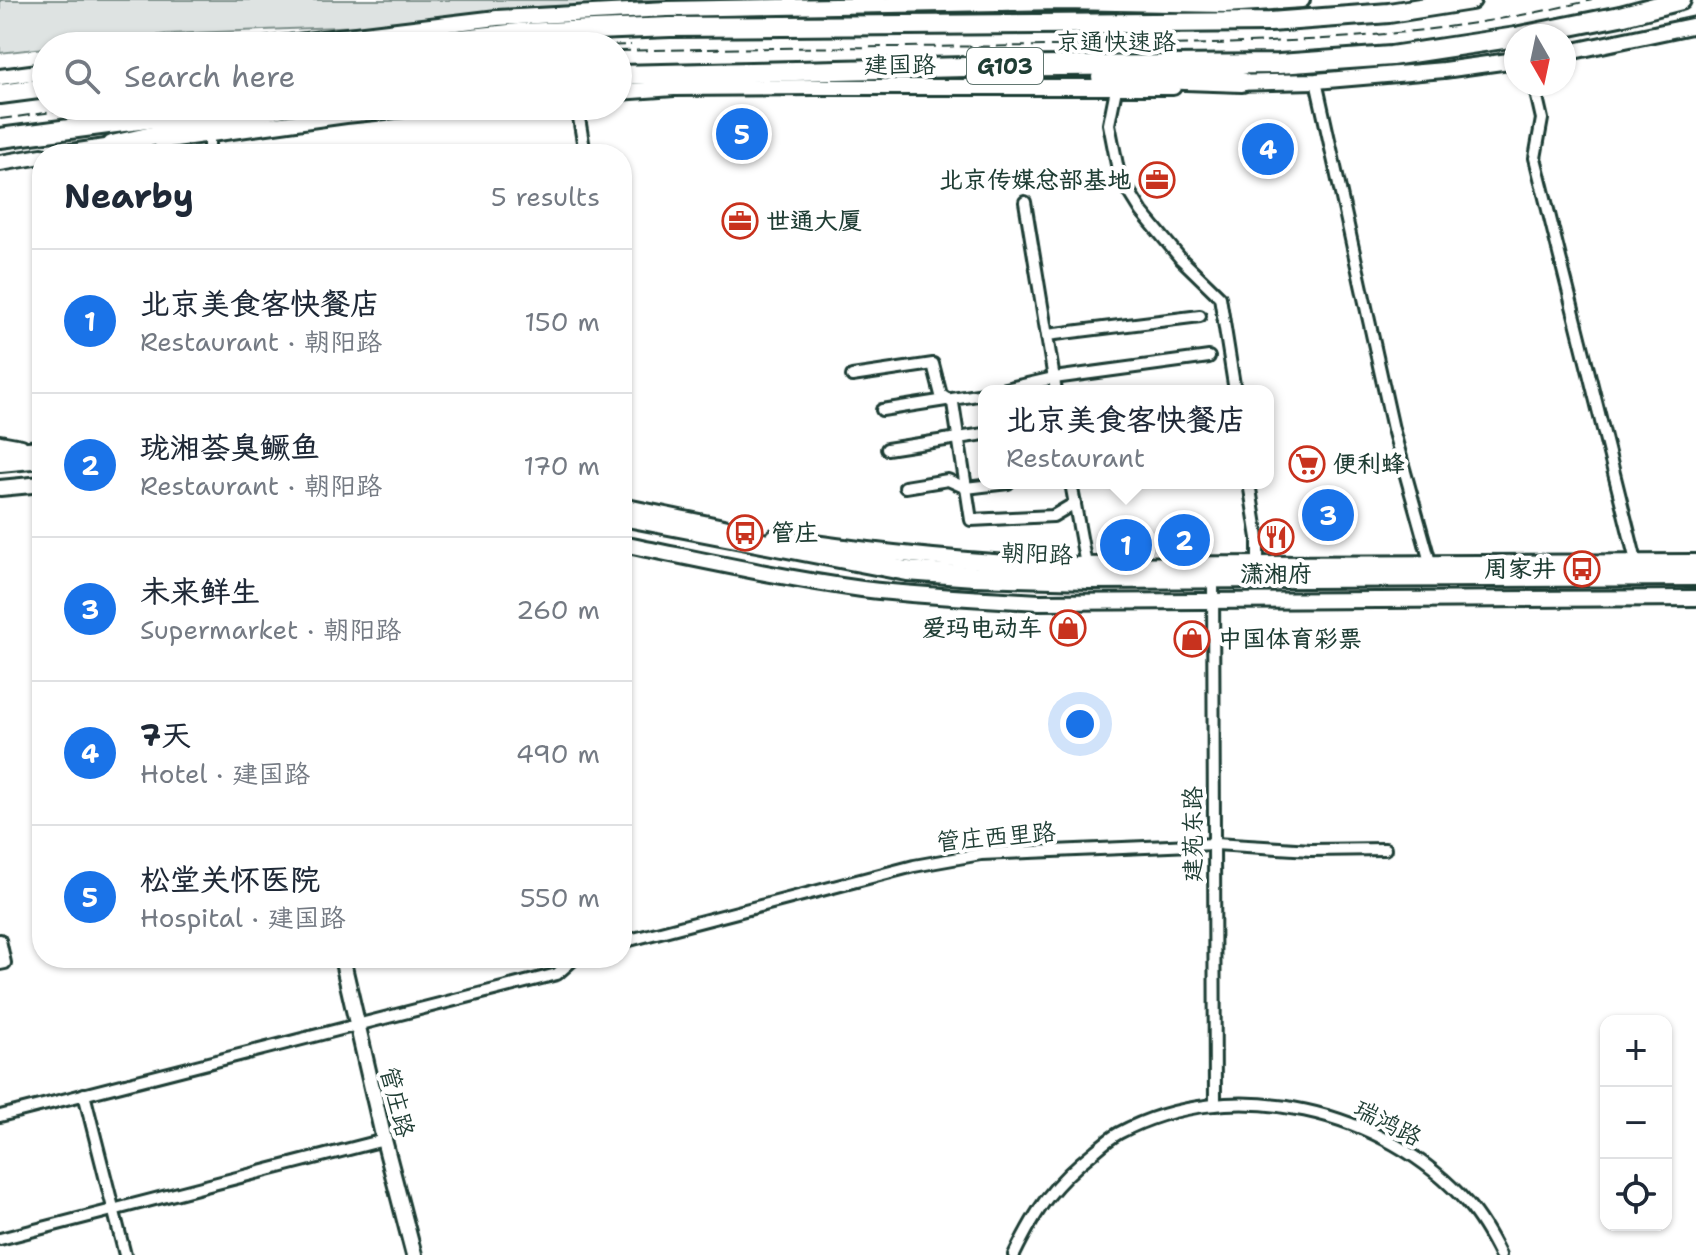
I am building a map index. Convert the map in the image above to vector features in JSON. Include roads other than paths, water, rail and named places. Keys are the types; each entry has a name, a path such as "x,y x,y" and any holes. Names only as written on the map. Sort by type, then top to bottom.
{"highway":[{"name":"京通快速路","path":"544,32 670,27 1270,22 1389,13 1471,0"},
{"name":"京通快速路","path":"1576,25 1681,0"},
{"name":"京通快速路","path":"632,75 1279,64 1391,56 1504,38"},
{"path":"966,67 1084,77 1242,82"},
{"path":"0,94 32,90"},
{"path":"0,138 139,120"},
{"path":"117,144 225,120"},
{"path":"0,462 32,453"},
{"path":"0,472 32,470"},
{"name":"朝阳路","path":"632,518 907,571 1038,579 1696,586"},
{"name":"朝阳路","path":"632,527 906,579 1038,587 1696,576"}],"main road":[{"path":"380,32 497,18 667,9 1302,0"},
{"path":"1576,50 1696,25"},
{"name":"建国路","path":"632,91 814,87 1116,89 1316,81 1504,62"},
{"path":"0,77 32,73"},
{"path":"123,144 209,136 313,120"},
{"path":"0,163 32,158"},
{"path":"0,451 32,451"},
{"path":"0,488 32,485"},
{"name":"朝阳路","path":"632,508 869,552 954,560 1086,565 1213,582 1696,598"},
{"name":"朝阳路","path":"632,546 757,572 862,589 1039,602 1213,582 1258,562 1696,562"},
{"name":"管庄路","path":"344,968 414,1255"}],"street":[{"path":"1316,81 1393,429 1430,562"},
{"path":"1116,89 1109,124 1119,175 1142,212 1181,259 1220,297 1234,385"},
{"path":"1537,96 1542,119 1535,158 1636,561"},
{"path":"579,120 583,144"},
{"path":"209,136 209,144"},
{"path":"1025,202 1055,385"},
{"path":"1047,335 1200,316"},
{"path":"1023,385 1209,357"},
{"path":"852,376 933,364 941,395 953,403 971,520 1053,516 1075,503"},
{"path":"882,410 978,395"},
{"path":"887,449 978,435"},
{"path":"0,441 32,449"},
{"path":"905,487 948,480 966,488 978,487"},
{"path":"1072,489 1086,565"},
{"path":"1250,489 1258,538 1258,562"},
{"name":"建苑东路","path":"1213,582 1215,1105"},
{"name":"管庄西里路","path":"632,939 914,866 981,854 1213,844 1311,850 1385,849"},
{"path":"0,940 5,963 0,964"},
{"path":"0,1116 557,974 564,968"},
{"path":"84,1094 125,1255"},
{"name":"瑞鸿路","path":"1014,1255 1033,1215 1066,1174 1118,1133 1162,1116 1215,1105 1271,1105 1322,1114 1397,1144 1442,1178 1469,1205 1500,1255"},
{"path":"0,1239 384,1140"}],"railway":[{"path":"632,51 1128,46 1328,39 1460,25 1592,0"},
{"path":"0,119 32,115"}],"place":[{"name":"松堂关怀医院","path":"742,134"},
{"name":"7天","path":"1268,149"},
{"name":"北京传媒总部基地","path":"1157,180"},
{"name":"世通大厦","path":"740,221"},
{"name":"便利蜂","path":"1307,464"},
{"name":"未来鲜生","path":"1328,515"},
{"name":"管庄","path":"745,533"},
{"name":"潇湘府","path":"1276,537"},
{"name":"珑湘荟臭鳜鱼","path":"1184,540"},
{"name":"北京美食客快餐店","path":"1126,545"},
{"name":"周家井","path":"1582,569"},
{"name":"爱玛电动车","path":"1068,628"},
{"name":"中国体育彩票","path":"1192,639"}]}
